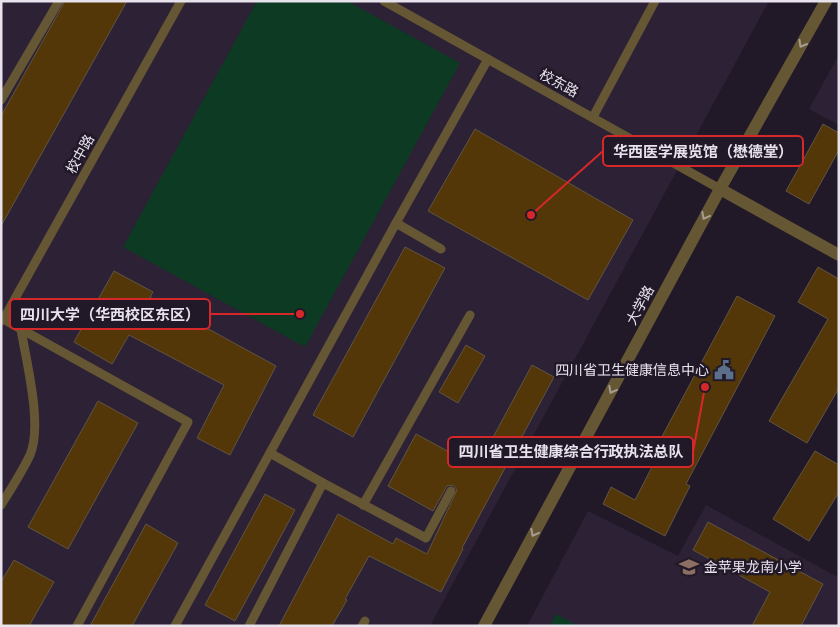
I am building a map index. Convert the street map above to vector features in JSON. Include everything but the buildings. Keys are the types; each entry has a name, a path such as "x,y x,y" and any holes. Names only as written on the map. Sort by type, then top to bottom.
{"street":[{"name":"大学路","path":"484,626 720,189 826,1"},
{"path":"720,189 839,255"}],"lane":[{"path":"1,100 59,1"},
{"name":"校中路","path":"2,319 181,1"},
{"name":"校东路","path":"384,1 720,189"},
{"path":"593,117 655,1"},
{"path":"176,626 396,223 488,59"},
{"path":"396,223 441,249"},
{"path":"363,505 470,315"},
{"path":"2,319 188,422 77,626"},
{"path":"1,505 30,454 34,429 34,408 21,329"},
{"path":"270,453 426,538 451,491"},
{"path":"253,624 323,483"}],"shaded area":[{"path":"1,1 769,1 430,626 1,626"},
{"path":"839,55 839,125 809,109"},
{"name":"金苹果龙南小学","path":"706,505 839,578 839,626 527,626 588,511 678,556"}],"green space":[{"path":"257,1 347,1 460,63 305,347 123,247"},
{"path":"556,614 578,626 550,626"}],"place":[{"name":"华西医学展览馆（懋德堂）","path":"531,215"},
{"name":"四川大学（华西校区东区）","path":"300,314"},
{"name":"四川省卫生健康信息中心","path":"724,370"},
{"name":"四川省卫生健康综合行政执法总队","path":"705,387"},
{"name":"金苹果龙南小学","path":"689,567"}]}
